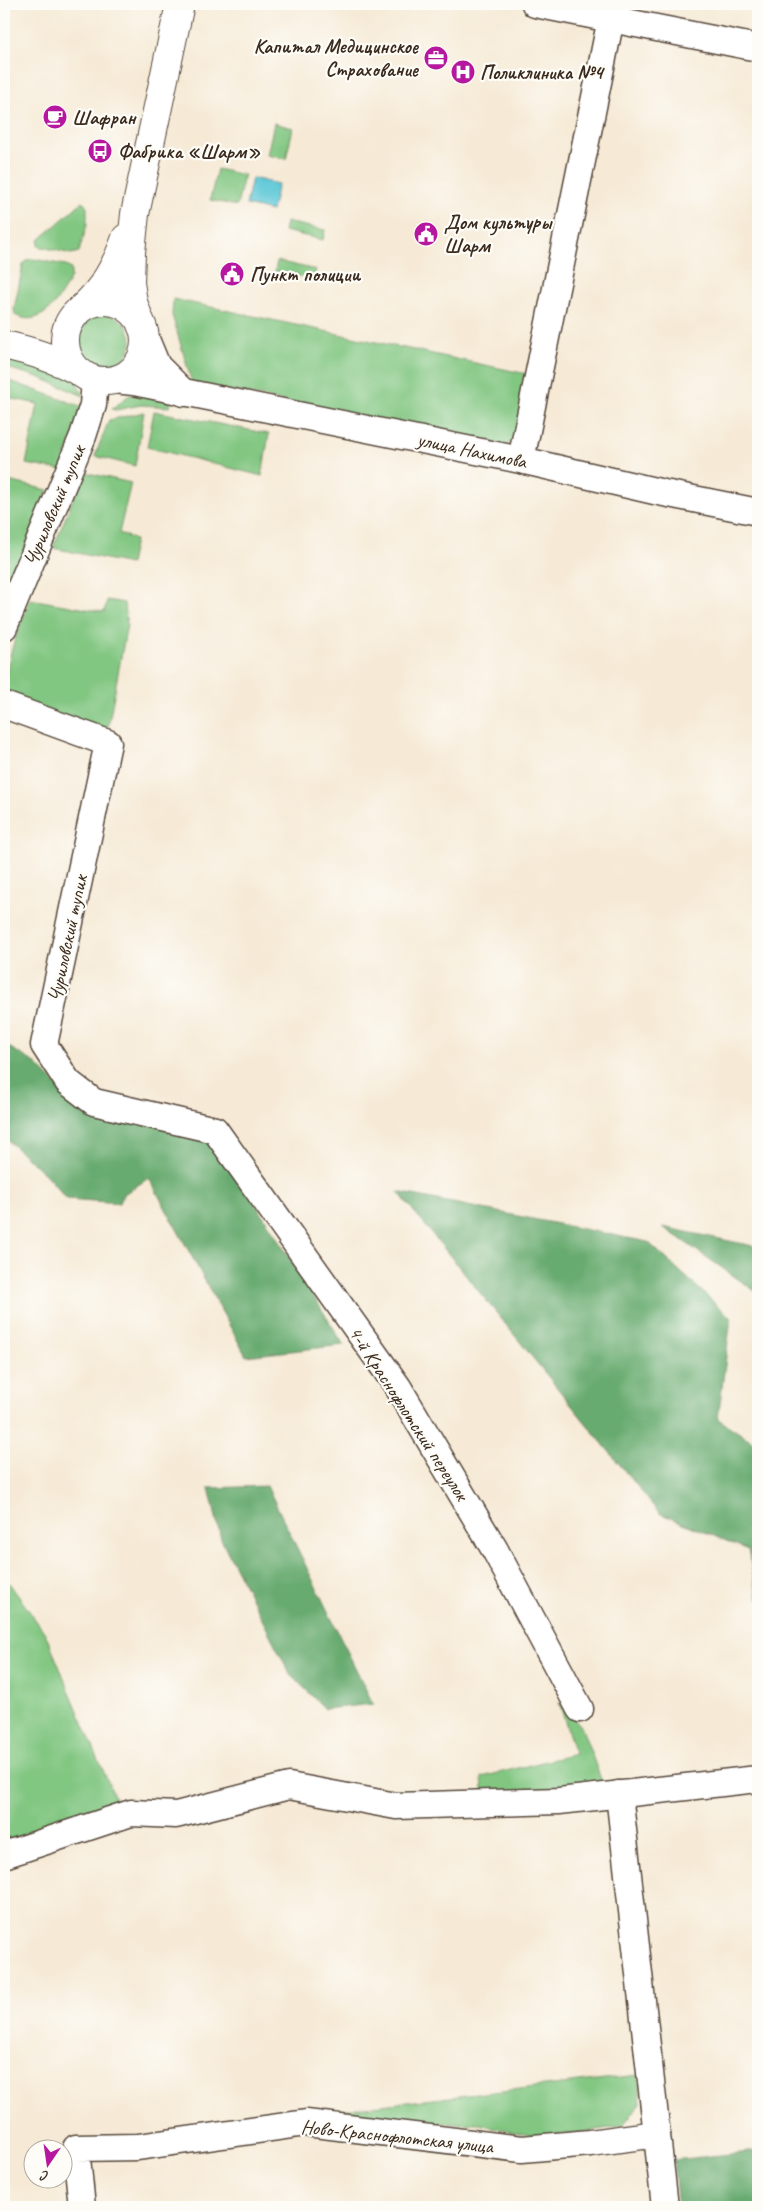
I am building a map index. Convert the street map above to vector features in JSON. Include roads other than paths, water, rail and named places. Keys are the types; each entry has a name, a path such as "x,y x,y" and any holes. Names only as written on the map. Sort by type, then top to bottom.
{"main road":[{"path":"4,344 43,354 96,377 133,370 142,357 143,332 133,302 130,284 131,252 136,214 180,4"},
{"path":"4,344 22,344 46,340 97,294 109,277 136,214"},
{"path":"96,377 67,354 65,339 69,324 78,312 91,304 106,302 121,305 134,314 143,332"}],"street":[{"path":"535,4 612,11 758,48"},
{"path":"520,460 612,11"},
{"path":"143,332 157,366 184,393"},
{"name":"улица Нахимова","path":"96,377 134,382 520,460 659,492 758,512"},
{"name":"Чуриловский тупик","path":"4,627 83,436 93,405 96,377"},
{"name":"Чуриловский тупик","path":"4,705 108,743 44,1045 68,1082 94,1102 215,1130"},
{"name":"4-й Краснофлотский переулок","path":"215,1130 398,1387 495,1550 580,1709"},
{"path":"4,1855 131,1813 176,1815 289,1786 396,1806 559,1801 758,1779"},
{"path":"619,1794 665,2207"},
{"name":"Ново-Краснофлотская улица","path":"82,2207 76,2148 138,2147 306,2123 522,2149 590,2143 657,2134"}],"water":[{"path":"252,178 278,184 272,211 246,205"}],"place":[{"name":"Капитал Медицинское Страхование","path":"436,58"},
{"name":"Поликлиника №4","path":"463,72"},
{"name":"Шафран","path":"55,117"},
{"name":"Фабрика «Шарм»","path":"100,151"},
{"name":"Дом культуры Шарм","path":"426,234"},
{"name":"Пункт полиции","path":"232,274"}]}
